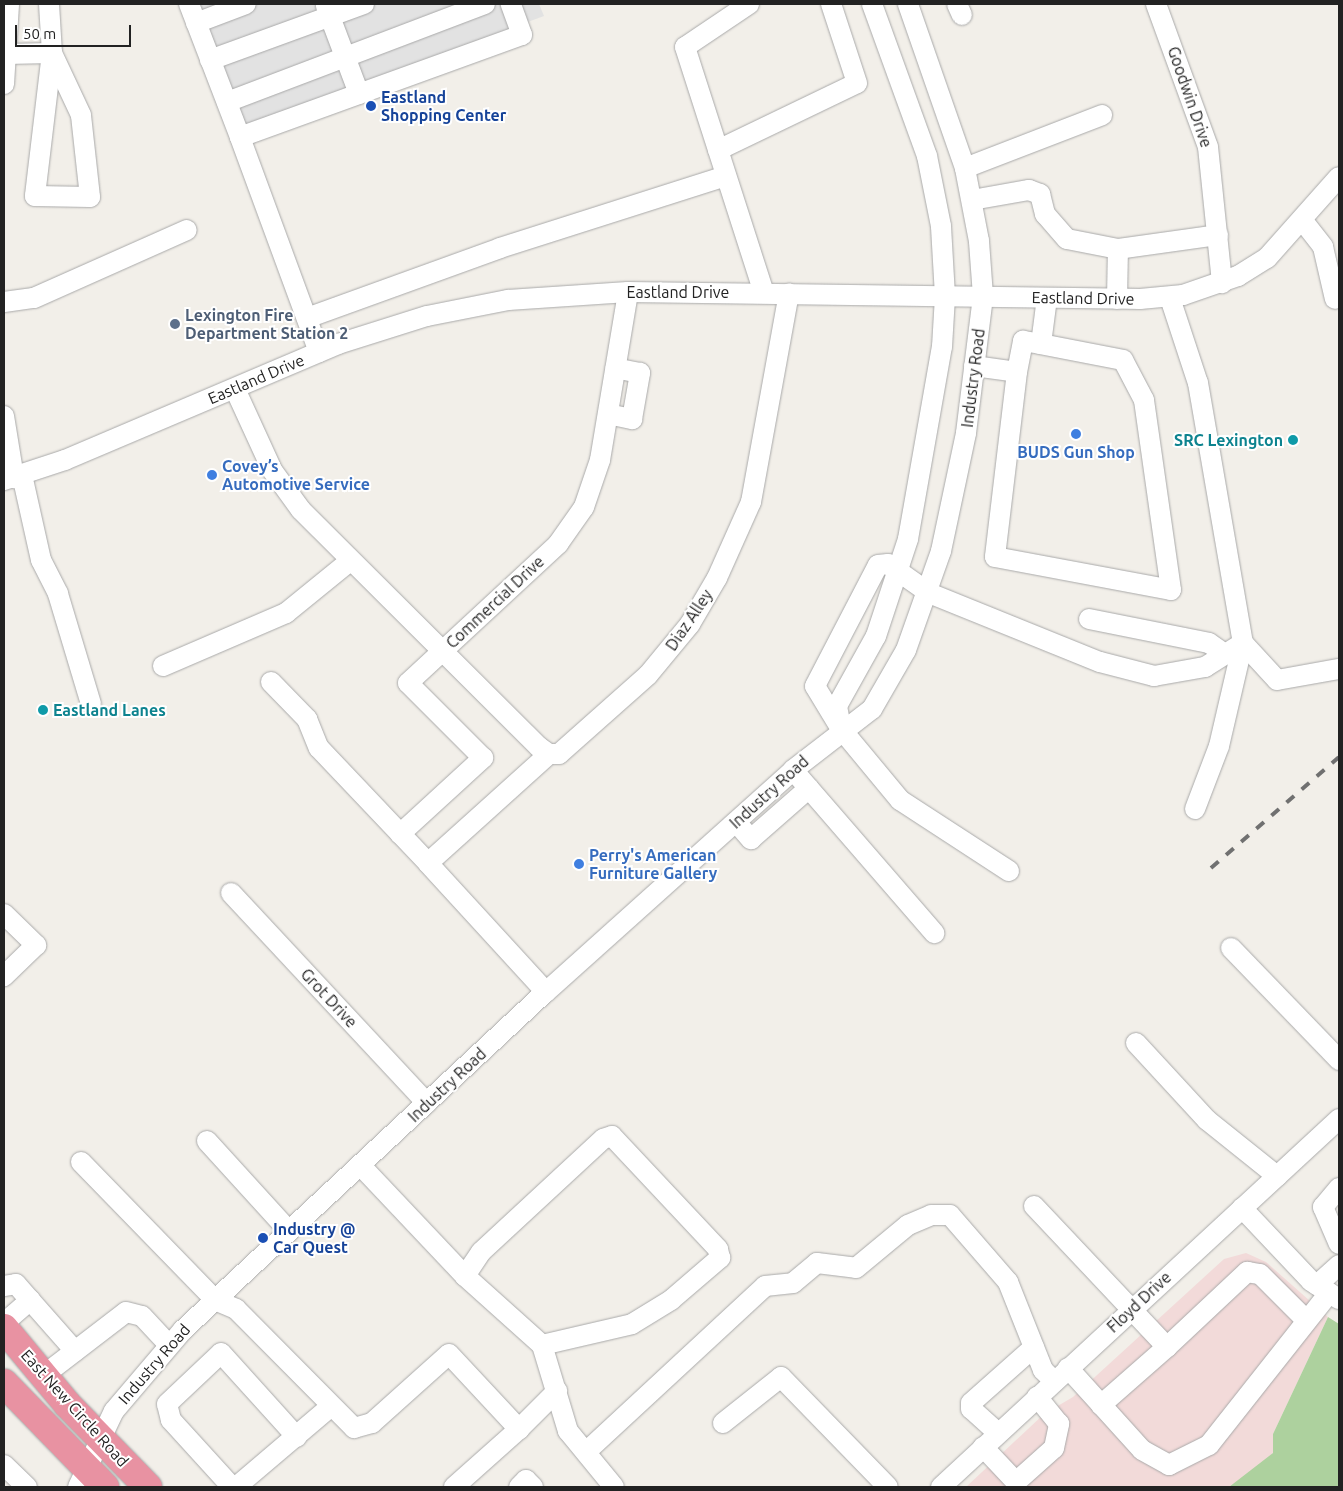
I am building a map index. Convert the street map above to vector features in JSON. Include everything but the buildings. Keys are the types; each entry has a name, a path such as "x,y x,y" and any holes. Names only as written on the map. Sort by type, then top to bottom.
{"highway":[{"name":"East New Circle Road","path":"4,1328 101,1439 148,1487"},
{"name":"East New Circle Road","path":"4,1383 90,1481"}],"street":[{"path":"4,84 9,4"},
{"path":"49,4 52,53 35,196 90,197 81,115 52,53"},
{"path":"189,4 307,318 315,353"},
{"path":"196,23 246,4"},
{"path":"210,60 328,10 364,4"},
{"path":"227,102 485,4"},
{"path":"240,136 522,35 511,4"},
{"path":"749,4 685,47 764,293"},
{"path":"718,150 857,83 831,4"},
{"path":"841,729 837,706 876,636 899,572 942,347 945,296 941,226 927,156 872,4"},
{"name":"Industry Road","path":"90,1481 101,1439 126,1394 168,1345 546,992 841,729 872,709 906,650 929,593 966,433 983,296 972,200 965,168 908,4"},
{"name":"Goodwin Drive","path":"1156,4 1208,147 1222,283"},
{"path":"328,10 359,94"},
{"path":"6,54 52,53"},
{"path":"965,168 1102,115"},
{"path":"307,318 500,248 726,176"},
{"name":"Eastland Drive","path":"13,478 235,389 315,353 384,328 482,304 628,292 1117,299 1170,298 1222,283 1266,258 1303,221 1339,177"},
{"path":"972,200 1029,190 1040,194 1045,214 1067,238 1118,249 1218,235"},
{"path":"1303,221 1323,246 1336,299"},
{"path":"4,302 34,298 187,230"},
{"path":"1117,299 1118,249"},
{"name":"Commercial Drive","path":"235,389 286,490 350,561 443,652 558,544 574,522 593,488 608,414 628,292"},
{"name":"Diaz Alley","path":"428,864 549,754 565,750 648,675 690,624 717,578 751,502 789,293"},
{"path":"1041,344 1047,298"},
{"path":"1170,298 1198,383 1243,643 1219,746 1195,809"},
{"path":"1023,341 1041,344 1123,360 1144,400 1171,590 995,557 1017,372 1023,341"},
{"path":"974,366 1017,372"},
{"path":"4,416 13,478 41,560 58,594 91,704"},
{"path":"163,666 286,613 350,561"},
{"path":"1009,871 900,800 841,729 818,692 816,679 874,569 888,564 929,593 1100,662 1154,676 1205,667 1243,643"},
{"path":"1089,619 1209,643 1225,654"},
{"path":"1243,643 1277,680 1339,669"},
{"path":"400,834 483,758 408,683 443,652 549,754"},
{"path":"272,682 307,719 319,748 546,992"},
{"path":"794,770 934,933"},
{"path":"736,822 751,839 810,788"},
{"name":"Grot Drive","path":"231,893 427,1103"},
{"path":"4,914 36,945 4,976"},
{"path":"1231,948 1339,1060"},
{"path":"1136,1043 1207,1120 1277,1176"},
{"name":"Floyd Drive","path":"941,1487 1132,1308 1337,1124"},
{"path":"465,1276 481,1252 603,1139 612,1136 718,1249 720,1258 671,1300 632,1324 542,1345"},
{"path":"207,1141 289,1231"},
{"path":"82,1162 215,1300 236,1309 330,1407 354,1428 372,1423 449,1354 519,1429"},
{"path":"360,1165 465,1276 542,1345 568,1431 587,1451 614,1487"},
{"path":"1339,1188 1322,1207 1339,1244"},
{"path":"1034,1206 1166,1346"},
{"path":"1242,1208 1328,1292"},
{"path":"587,1451 765,1286 793,1283 817,1263 856,1268 908,1225 931,1215 950,1215 1008,1282 1042,1370 1061,1374 1101,1405 1142,1450 1169,1465 1209,1445 1328,1292 1339,1265"},
{"path":"1101,1405 1247,1272 1260,1274 1307,1321"},
{"path":"4,1286 16,1284 75,1351"},
{"path":"4,1323 30,1300"},
{"path":"44,1375 132,1311 168,1345"},
{"path":"998,1433 971,1409 971,1403 1034,1347"},
{"path":"232,1487 170,1420 167,1404 221,1353 296,1437"},
{"path":"723,1423 781,1377 888,1487"},
{"path":"454,1487 519,1429 557,1391"},
{"path":"983,1447 1016,1482 1054,1448 1060,1424 1037,1398"},
{"path":"236,1487 330,1407"},
{"path":"4,1465 27,1487"},
{"path":"519,1487 526,1480 533,1487"}],"shaded area":[{"path":"197,4 539,4 544,16 243,126"},
{"path":"1246,1253 1266,1262 1328,1317 1273,1434 1273,1453 1250,1475 1229,1487 966,1487 1044,1414 1073,1397 1224,1259"}],"green space":[{"path":"1328,1317 1339,1324 1339,1487 1229,1487 1273,1453 1273,1434"}],"railway":[{"path":"1211,868 1339,757"}],"place":[{"name":"Eastland Shopping Center","path":"371,106"},
{"name":"Lexington Fire Department Station 2","path":"175,324"},
{"name":"BUDS Gun Shop","path":"1076,434"},
{"name":"SRC Lexington","path":"1293,440"},
{"name":"Covey’s Automotive Service","path":"212,475"},
{"name":"Eastland Lanes","path":"43,710"},
{"name":"Perry's American Furniture Gallery","path":"579,864"},
{"name":"Industry @ Car Quest","path":"263,1238"}]}
